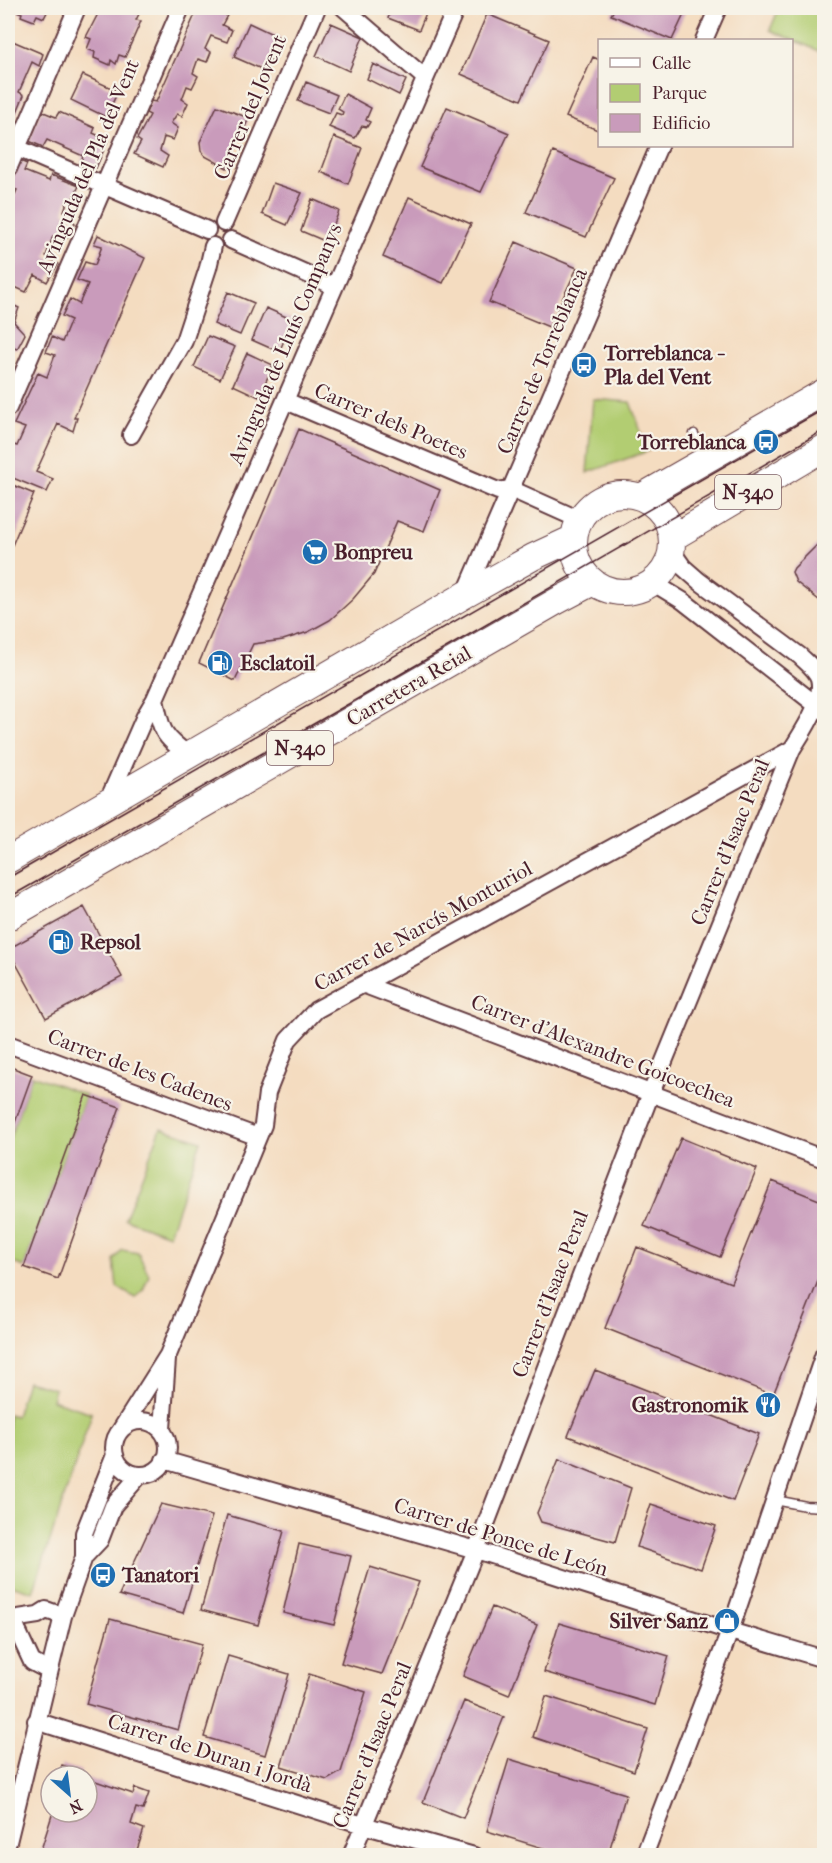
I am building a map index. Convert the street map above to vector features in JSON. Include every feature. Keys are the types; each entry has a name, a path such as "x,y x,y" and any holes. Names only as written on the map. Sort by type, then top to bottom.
{"main road":[{"name":"N-340","path":"8,860 534,557 577,529 591,506 606,496 623,493 641,497 825,392"},
{"name":"N-340","path":"672,544 825,448"},
{"path":"577,529 575,552 585,574 594,582 619,592 633,591 652,582 665,568 672,544 669,524 664,515 656,506 641,497"},
{"name":"Carretera Reial","path":"8,916 557,601 594,582"}],"street":[{"path":"8,169 12,146 28,126 77,8"},
{"name":"Avinguda del Pla del Vent","path":"8,408 181,8"},
{"name":"Carrer del Jovent","path":"224,223 317,8"},
{"path":"344,8 425,78"},
{"name":"Avinguda de Lluís Companys","path":"107,804 286,401 456,8"},
{"path":"704,39 718,8"},
{"path":"12,146 105,187 210,238 219,248 231,240 232,231 224,223 216,223 210,238 208,268 184,341 131,435"},
{"name":"Carrer de Torreblanca","path":"465,595 659,147"},
{"path":"231,240 334,286"},
{"name":"Carrer dels Poetes","path":"286,401 498,491 511,489 577,529"},
{"path":"672,544 683,567 800,656 822,679 821,708 792,749"},
{"path":"652,582 683,601 821,708"},
{"path":"155,699 160,727 171,743 190,756"},
{"name":"Carrer de Narcís Monturiol","path":"120,1431 168,1355 263,1125 267,1093 288,1040 316,1010 792,749"},
{"name":"Carrer d'Isaac Peral","path":"351,1856 476,1550 651,1093 792,749"},
{"name":"Carrer d'Alexandre Goicoechea","path":"365,985 825,1159"},
{"name":"Carrer de les Cadenes","path":"8,1044 258,1137"},
{"path":"644,1856 730,1631 825,1354"},
{"path":"162,1429 168,1355"},
{"path":"8,1842 63,1616 84,1557 84,1533 115,1455 116,1438 127,1425 145,1420 162,1429 166,1436 167,1446 164,1460 155,1472 139,1476 114,1506 100,1540 84,1557"},
{"path":"115,1455 123,1469 139,1476"},
{"name":"Carrer de Ponce de León","path":"164,1460 476,1550 825,1659"},
{"path":"49,1671 32,1662 10,1618 38,1615 46,1610 63,1616"},
{"name":"Carrer de Duran i Jordà","path":"36,1721 363,1825 474,1856"}],"lane":[{"path":"694,434 707,459"},
{"path":"775,1500 825,1507"}],"green space":[{"path":"779,8 824,8 824,53 793,39 770,30"},
{"path":"593,399 630,402 648,451 587,473"},
{"path":"32,1075 86,1095 24,1267 8,1261 8,1143"},
{"path":"161,1128 201,1141 169,1235 125,1219"},
{"path":"122,1250 138,1253 149,1275 143,1290 135,1298 117,1287 114,1260"},
{"path":"27,1381 55,1389 52,1400 92,1413 33,1592 8,1584 8,1414 16,1416"}],"building":[{"path":"8,8 49,8 44,18 37,15 34,21 21,16 22,13 11,9 10,12 8,11"},
{"path":"101,8 141,10 136,20 141,21 125,57 119,55 116,64 111,60 110,65 94,58 95,52 87,49 91,39 86,37"},
{"path":"198,8 231,8 222,25 232,30 227,42 211,36 205,49 211,52 207,62 198,59 193,73 198,76 192,88 187,86 182,99 188,103 182,116 177,114 171,123 178,128 173,140 164,137 160,151 168,156 163,167 134,154 141,142 137,139 150,115 146,113 151,101 156,102"},
{"path":"393,8 428,8 419,30 388,18"},
{"path":"615,8 687,8 672,39 611,15"},
{"path":"487,14 549,40 521,100 461,74"},
{"path":"249,23 281,38 266,71 234,57"},
{"path":"331,23 363,37 349,71 316,56"},
{"path":"8,39 43,54 39,66 32,62 19,92 24,95 15,117 11,115 8,123"},
{"path":"593,57 598,59 598,130 566,117"},
{"path":"373,64 406,80 399,95 367,79"},
{"path":"83,75 118,91 106,117 71,100"},
{"path":"306,82 337,95 329,113 298,101"},
{"path":"345,94 371,108 366,120 370,122 367,127 362,126 355,138 329,127 336,113 342,115 343,112 338,109"},
{"path":"217,106 249,118 227,168 205,156 201,151 200,142"},
{"path":"447,107 509,133 481,192 420,167"},
{"path":"41,111 56,117 59,112 95,128 93,133 108,140 96,168 81,162 83,156 47,140 43,147 29,141"},
{"path":"334,137 362,148 348,184 321,172"},
{"path":"553,152 614,178 586,237 526,212"},
{"path":"20,161 27,164 24,171 49,181 51,175 79,186 72,200 68,199 64,211 75,223 67,238 53,236 46,256 58,264 47,282 35,275 26,292 8,284 8,198 12,201 17,190 8,187"},
{"path":"273,183 302,193 287,225 262,214"},
{"path":"409,197 471,224 443,283 383,257"},
{"path":"312,199 339,211 327,242 301,231"},
{"path":"98,235 145,258 78,408 73,431 58,424 36,472 53,479 47,492 8,476 8,443 17,446 25,428 14,424 38,373 47,377 55,355 46,352 52,337 62,342 71,320 62,316 70,299 79,304 88,284 77,280 85,262 95,265 102,246 94,244"},
{"path":"516,242 577,268 549,327 489,302"},
{"path":"228,292 254,303 240,335 214,324"},
{"path":"8,303 19,308 14,322 25,334 17,349 8,346"},
{"path":"266,308 293,320 279,352 252,340"},
{"path":"208,336 235,347 220,379 194,367"},
{"path":"247,353 273,365 259,397 233,385"},
{"name":"Bonpreu","path":"299,429 440,490 424,531 397,521 374,574 353,599 330,620 308,632 283,640 253,644 235,681 199,663"},
{"path":"8,483 34,494 10,550 8,549"},
{"path":"824,538 824,604 796,582 792,572"},
{"path":"84,907 122,977 46,1018 8,949"},
{"path":"8,1066 32,1075 8,1142"},
{"path":"86,1095 120,1107 58,1279 24,1267"},
{"path":"681,1138 757,1169 720,1257 644,1226"},
{"path":"772,1181 824,1202 824,1266 773,1395 605,1328 637,1247 731,1283"},
{"path":"595,1370 759,1434 733,1501 568,1436"},
{"path":"559,1459 631,1488 615,1542 541,1522 537,1513"},
{"path":"161,1504 212,1516 183,1613 119,1595"},
{"path":"651,1504 716,1526 701,1569 637,1547"},
{"path":"227,1515 284,1531 258,1625 201,1610"},
{"path":"299,1544 351,1556 334,1625 283,1613"},
{"path":"370,1567 419,1582 382,1674 341,1663"},
{"path":"492,1607 537,1625 509,1695 463,1676"},
{"path":"110,1619 202,1644 178,1730 86,1704"},
{"path":"559,1623 669,1656 655,1705 544,1672"},
{"path":"228,1656 289,1674 265,1755 204,1737"},
{"path":"309,1674 366,1692 341,1772 327,1780 281,1766"},
{"path":"546,1696 648,1729 634,1771 533,1737"},
{"path":"464,1701 504,1717 463,1818 423,1802"},
{"path":"509,1759 626,1794 610,1848 592,1856 569,1856 487,1831"},
{"path":"99,1782 133,1794 135,1788 149,1793 143,1810 136,1808 131,1824 144,1829 135,1856 39,1856 49,1824 99,1824"}],"tram line":[{"path":"8,878 824,409"},
{"path":"8,898 824,430"}],"place":[{"name":"Torreblanca - Pla del Vent","path":"584,365"},
{"name":"Torreblanca","path":"766,442"},
{"name":"Bonpreu","path":"315,552"},
{"name":"Esclatoil","path":"220,663"},
{"name":"Repsol","path":"61,942"},
{"name":"Gastronomik","path":"768,1405"},
{"name":"Tanatori","path":"103,1575"},
{"name":"Silver Sanz","path":"727,1621"}]}
